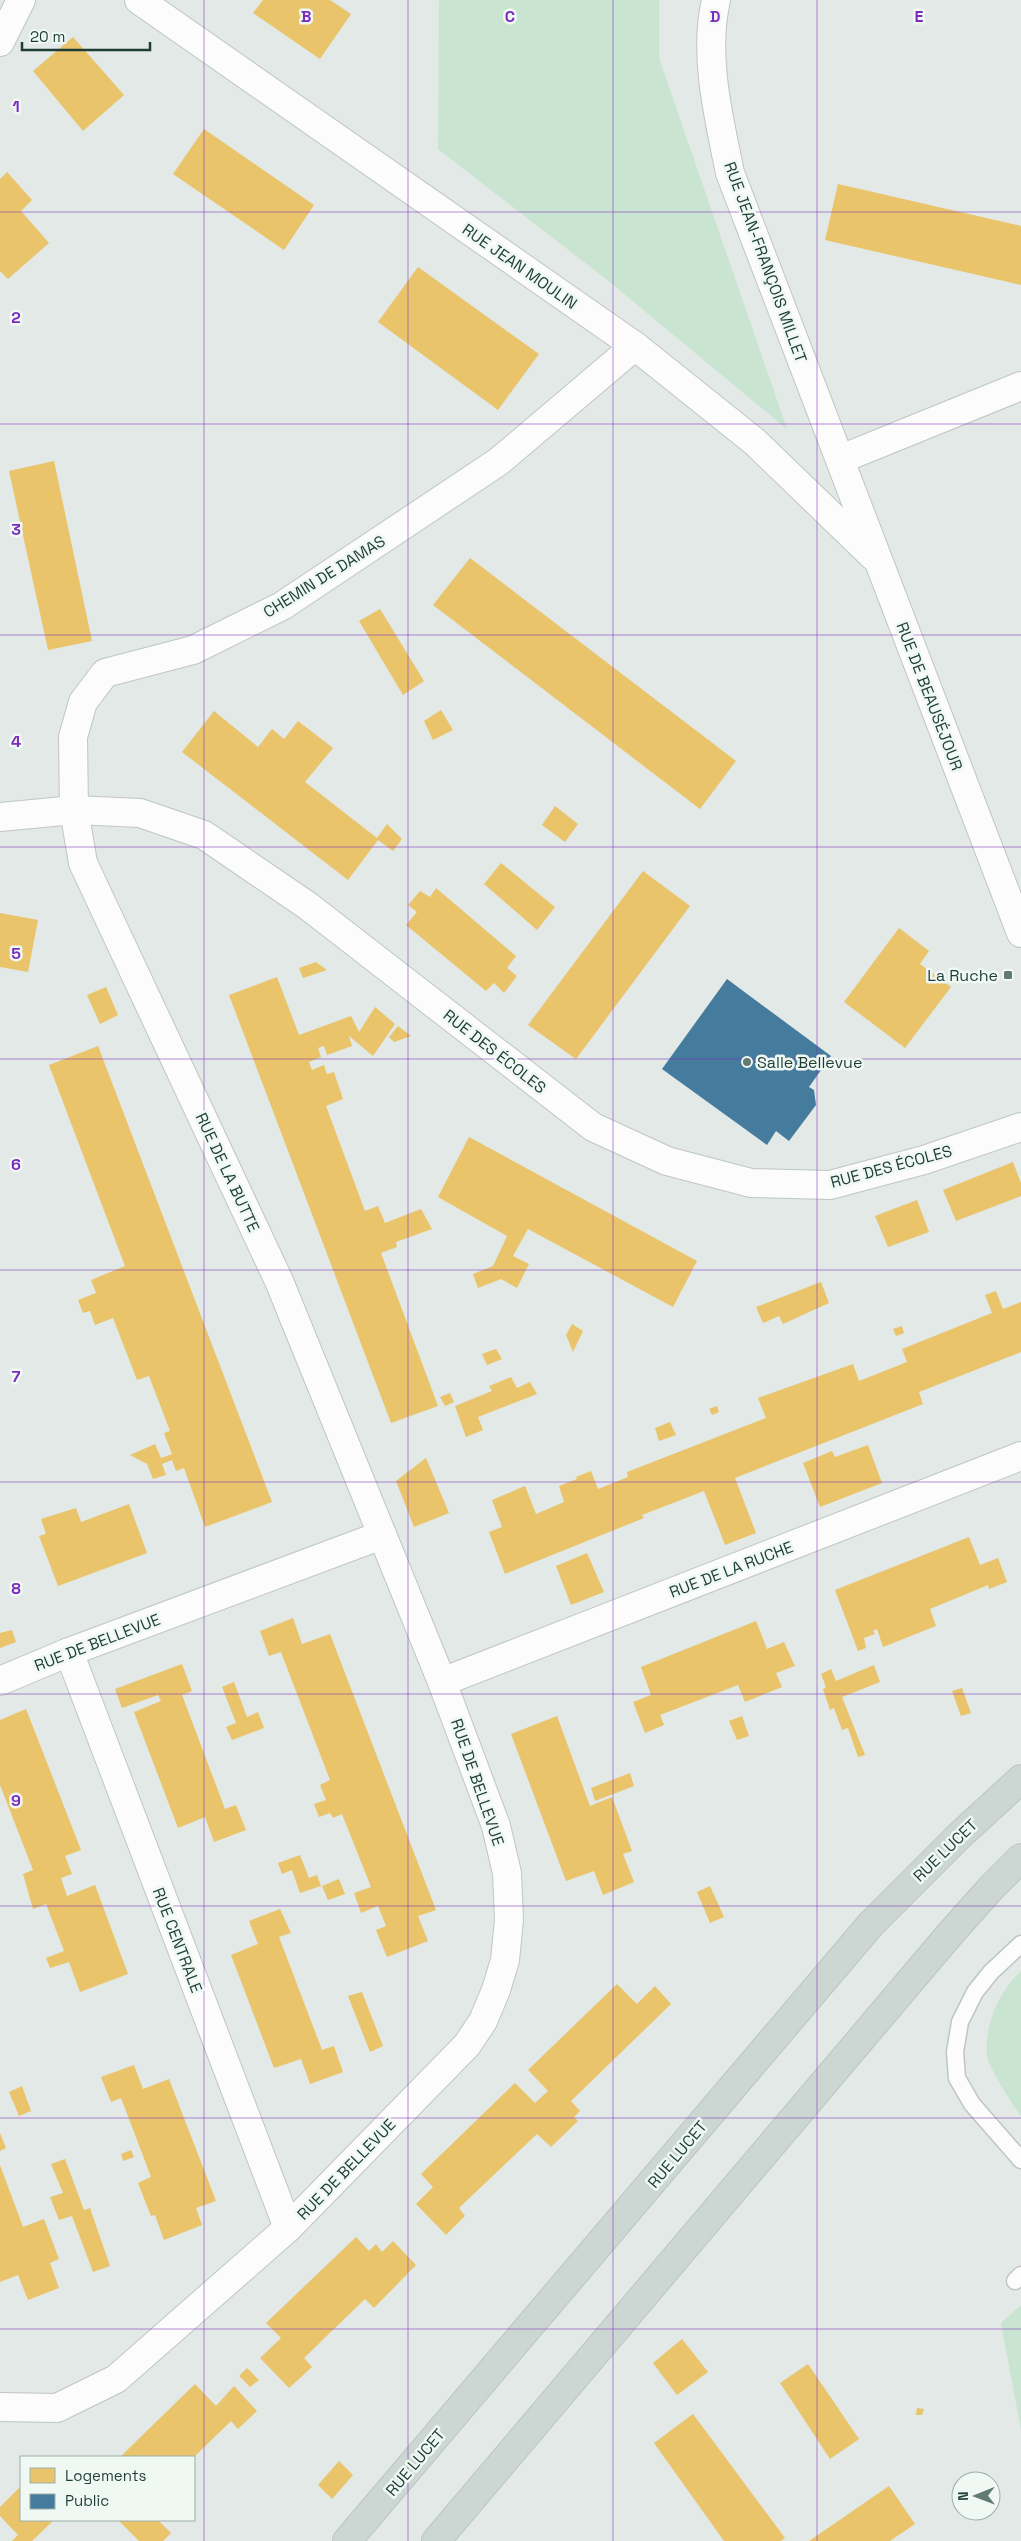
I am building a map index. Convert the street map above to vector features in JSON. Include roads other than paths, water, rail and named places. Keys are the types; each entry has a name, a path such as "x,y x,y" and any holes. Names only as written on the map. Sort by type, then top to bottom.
{"main road":[{"name":"RUE LUCET","path":"347,2541 871,1924 959,1836 1021,1779"},
{"path":"436,2541 950,1934 1021,1858"}],"street":[{"path":"0,42 21,0"},
{"name":"RUE JEAN MOULIN","path":"139,0 635,346 755,442 878,560"},
{"name":"RUE JEAN-FRANÇOIS MILLET","path":"716,0 712,44 717,110 730,173 840,459"},
{"name":"CHEMIN DE DAMAS","path":"74,810 73,737 83,702 105,672 193,650 282,606 498,462 635,346"},
{"path":"840,459 1021,386"},
{"name":"RUE DE BEAUSÉJOUR","path":"840,459 1021,933"},
{"name":"RUE DES ÉCOLES","path":"0,817 74,810 140,813 204,835 308,906 593,1127 667,1162 751,1183 830,1184 924,1160 1021,1127"},
{"name":"RUE DE LA BUTTE","path":"74,810 83,863 279,1281 382,1535"},
{"name":"RUE DE LA RUCHE","path":"442,1682 1021,1456"},
{"name":"RUE DE BELLEVUE","path":"0,1681 69,1652 382,1535 442,1682 496,1826 507,1873 509,1920 505,1960 501,1975 483,2021 467,2045 288,2228 116,2379 57,2408 0,2407"},
{"name":"RUE CENTRALE","path":"69,1652 288,2228"}],"lane":[{"path":"1021,1944 991,1972 975,1992 960,2022 955,2052 957,2078 972,2104 1021,2160"}],"place":[{"name":"La Ruche","path":"1008,975"},
{"name":"Salle Bellevue","path":"747,1062"}]}
